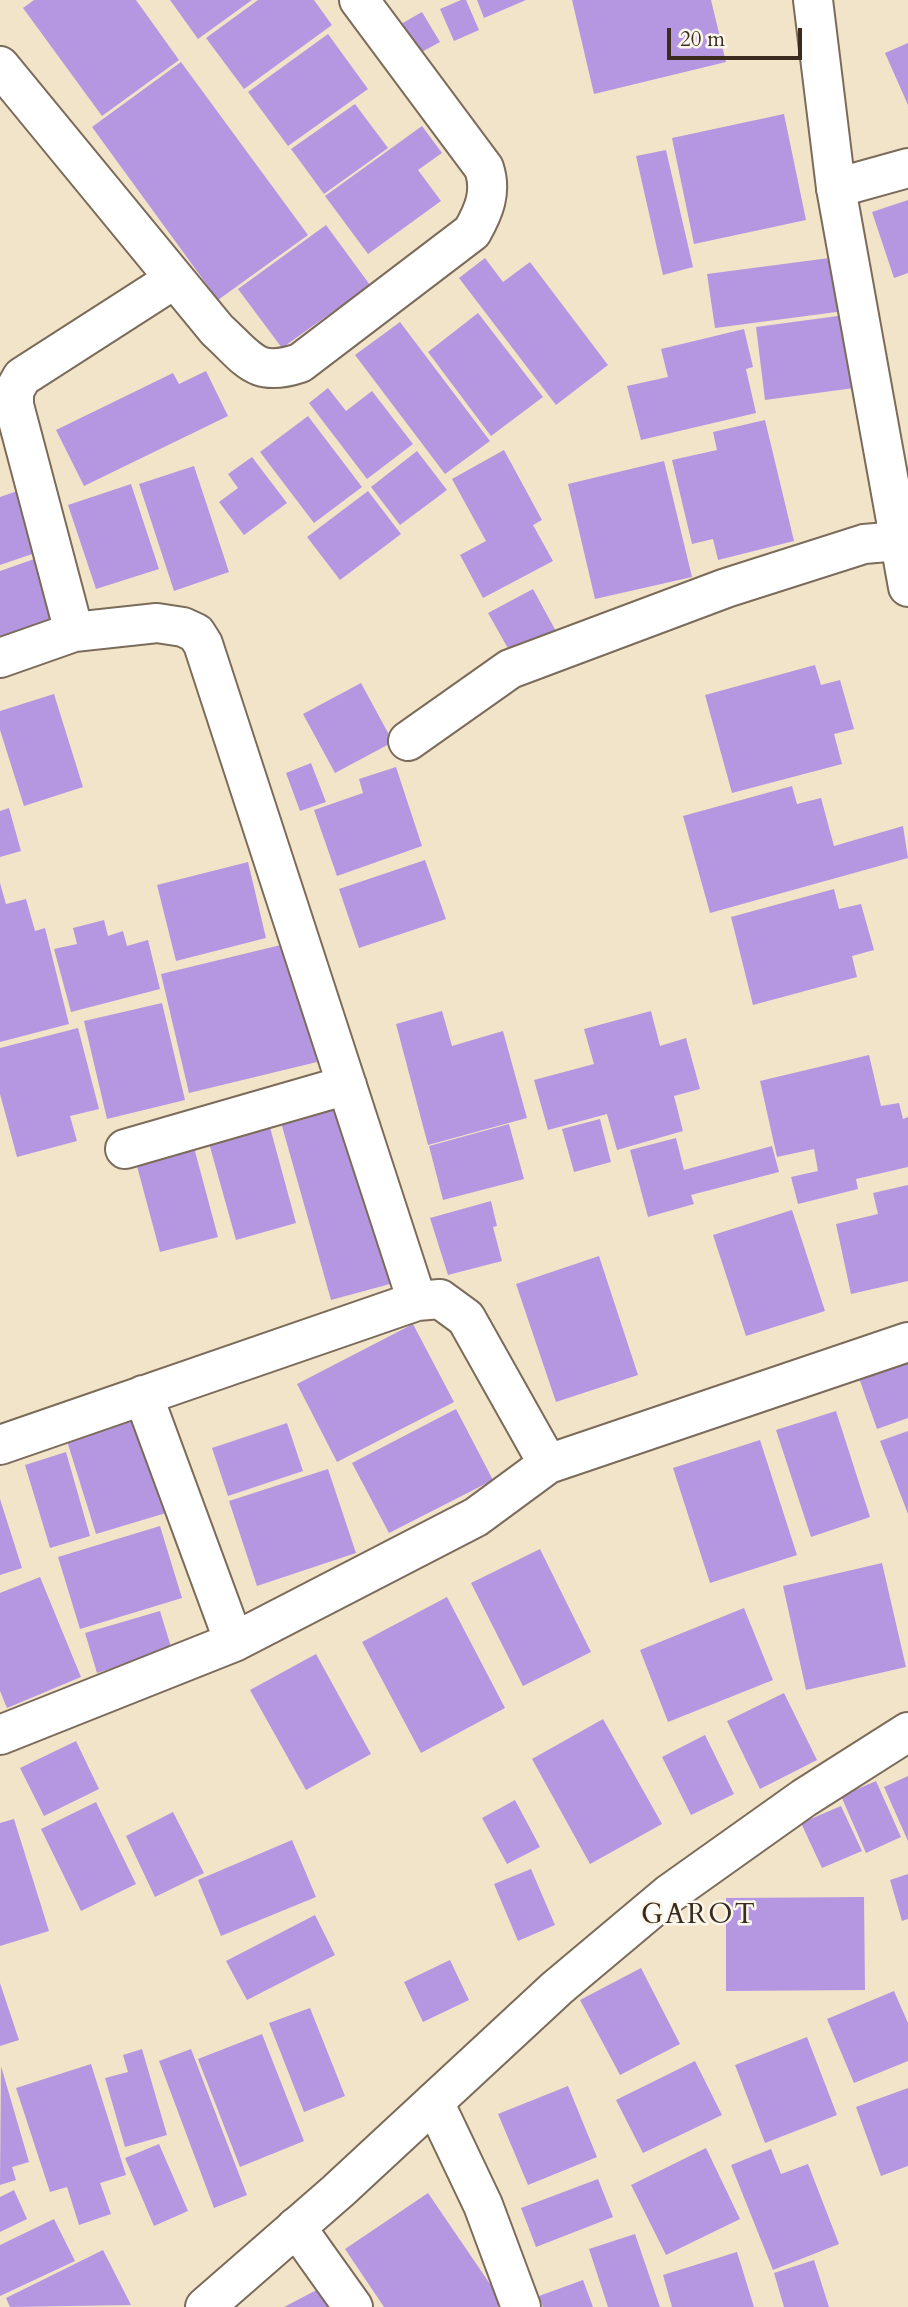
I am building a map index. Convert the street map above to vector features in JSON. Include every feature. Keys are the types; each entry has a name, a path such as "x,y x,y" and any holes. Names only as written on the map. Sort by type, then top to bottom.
{"street":[{"path":"0,66 173,280 217,330 259,368 278,370 300,363 472,232 483,213 489,184 484,168 359,0"},
{"path":"813,0 836,188 897,464 899,541 908,587"},
{"path":"836,188 894,171"},
{"path":"74,632 14,405 14,391 22,377 173,280"},
{"path":"408,741 510,669 726,588 864,544 899,541"},
{"path":"0,658 74,632 170,624 196,633 203,644 417,1301"},
{"path":"125,1149 348,1085"},
{"path":"1,1442 417,1301 440,1299 466,1318 548,1464"},
{"path":"0,1735 234,1642 476,1517 548,1464 908,1342"},
{"path":"143,1395 234,1642"},
{"path":"205,2307 557,1988 669,1894 804,1798 908,1732"},
{"path":"434,2102 483,2205 521,2307"},
{"path":"296,2227 353,2307"}],"building":[{"path":"34,0 136,0 179,60 102,116 23,8"},
{"path":"170,0 252,0 198,39"},
{"path":"258,0 314,0 332,25 244,89 206,38"},
{"path":"466,0 479,30 454,41 440,9"},
{"path":"477,0 526,0 484,18"},
{"path":"572,0 711,0 726,62 594,94"},
{"path":"422,12 440,42 418,54 401,24"},
{"path":"328,34 368,89 288,146 248,92"},
{"path":"908,43 908,105 885,53"},
{"path":"181,62 308,235 218,300 92,127"},
{"path":"355,104 388,148 324,194 291,149"},
{"path":"784,114 806,220 694,244 672,138"},
{"path":"422,126 442,153 418,170 441,201 368,254 325,196"},
{"path":"666,150 693,267 663,275 636,156"},
{"path":"908,200 908,273 894,278 872,212"},
{"path":"326,225 370,285 282,348 238,289"},
{"path":"837,257 844,311 715,328 707,274"},
{"path":"485,258 503,282 530,262 608,365 556,405 459,278"},
{"path":"478,313 543,397 491,436 428,352"},
{"path":"860,313 869,386 765,400 756,327"},
{"path":"400,322 490,441 445,474 355,355"},
{"path":"744,329 753,367 746,369 756,413 641,440 627,386 668,377 661,349"},
{"path":"206,371 228,416 84,486 56,430 173,373 179,384"},
{"path":"328,388 346,411 372,391 413,444 367,479 309,403"},
{"path":"308,416 362,487 314,523 260,452"},
{"path":"765,420 794,541 718,560 713,539 692,544 672,460 717,450 713,432"},
{"path":"504,450 542,520 533,525 553,561 483,598 460,555 486,541 452,479"},
{"path":"417,451 447,490 400,525 371,487"},
{"path":"252,457 287,503 244,535 219,502 238,488 228,474"},
{"path":"664,461 692,577 595,599 568,484"},
{"path":"194,466 229,572 174,591 139,484"},
{"path":"131,484 159,569 96,589 68,505"},
{"path":"23,489 44,550 0,565 0,497"},
{"path":"368,491 401,534 340,580 307,537"},
{"path":"40,557 61,618 0,639 0,571"},
{"path":"533,589 558,635 514,659 488,613"},
{"path":"815,665 821,685 840,680 854,729 834,734 842,764 732,793 705,695"},
{"path":"361,683 393,742 335,773 303,714"},
{"path":"54,694 83,787 24,806 0,730 0,711"},
{"path":"311,763 326,802 300,811 286,773"},
{"path":"396,767 422,846 337,876 314,810 363,793 359,779"},
{"path":"792,786 797,804 821,798 834,846 903,826 908,858 710,913 683,816"},
{"path":"9,808 21,851 0,857 0,811"},
{"path":"425,860 446,919 359,948 339,889"},
{"path":"248,862 266,938 176,961 157,885"},
{"path":"0,883 6,904 26,899 35,931 45,928 69,1024 0,1042"},
{"path":"834,889 839,909 861,904 874,950 852,956 857,977 753,1005 731,917"},
{"path":"104,920 108,936 123,931 127,946 148,940 160,989 71,1012 54,949 77,944 73,928"},
{"path":"289,943 317,1062 189,1093 161,974"},
{"path":"162,1003 185,1100 107,1119 84,1021"},
{"path":"442,1011 452,1046 503,1031 527,1118 428,1145 396,1024"},
{"path":"651,1011 660,1046 686,1038 700,1089 674,1096 683,1131 617,1150 607,1114 548,1130 534,1080 594,1064 584,1029"},
{"path":"78,1028 99,1109 70,1116 77,1141 17,1157 0,1094 0,1048"},
{"path":"869,1055 881,1106 899,1103 903,1119 908,1117 908,1167 856,1179 858,1189 798,1204 791,1177 818,1171 814,1149 777,1157 760,1081"},
{"path":"351,1100 401,1281 331,1300 280,1119"},
{"path":"600,1119 611,1162 574,1172 562,1129"},
{"path":"268,1120 296,1223 236,1240 207,1136"},
{"path":"509,1124 524,1179 443,1200 429,1146"},
{"path":"676,1138 684,1170 772,1146 779,1172 691,1195 694,1204 648,1217 630,1150"},
{"path":"192,1140 218,1237 160,1252 134,1155"},
{"path":"908,1185 908,1281 851,1294 836,1224 878,1214 873,1193"},
{"path":"491,1201 497,1226 493,1227 502,1261 448,1275 430,1218"},
{"path":"792,1210 825,1311 746,1336 713,1235"},
{"path":"599,1256 638,1375 556,1402 516,1284"},
{"path":"413,1324 454,1402 337,1462 297,1384"},
{"path":"908,1361 908,1418 877,1429 859,1378"},
{"path":"456,1409 493,1480 389,1533 352,1463"},
{"path":"836,1411 870,1517 811,1537 776,1430"},
{"path":"148,1416 176,1510 96,1534 67,1441"},
{"path":"287,1423 303,1471 228,1496 212,1448"},
{"path":"908,1431 908,1514 880,1441"},
{"path":"760,1440 797,1555 710,1583 673,1468"},
{"path":"66,1452 90,1536 50,1548 25,1465"},
{"path":"328,1469 356,1553 257,1586 229,1501"},
{"path":"0,1499 22,1568 0,1575"},
{"path":"160,1526 182,1598 80,1629 58,1557"},
{"path":"540,1549 591,1652 523,1686 471,1583"},
{"path":"882,1563 906,1667 806,1690 783,1586"},
{"path":"40,1577 81,1677 7,1708 0,1691 0,1593"},
{"path":"447,1597 505,1708 421,1753 362,1642"},
{"path":"744,1608 773,1680 668,1722 640,1650"},
{"path":"160,1611 172,1650 97,1673 85,1633"},
{"path":"316,1654 371,1754 306,1790 250,1690"},
{"path":"784,1693 817,1760 760,1789 727,1721"},
{"path":"603,1719 662,1824 590,1864 532,1759"},
{"path":"705,1735 734,1794 691,1815 662,1757"},
{"path":"76,1741 99,1789 44,1816 20,1768"},
{"path":"908,1776 908,1841 884,1787"},
{"path":"876,1781 901,1837 866,1853 841,1796"},
{"path":"515,1800 540,1847 507,1864 482,1818"},
{"path":"96,1802 136,1884 81,1911 41,1829"},
{"path":"841,1806 862,1851 822,1868 801,1823"},
{"path":"173,1812 204,1873 155,1897 126,1836"},
{"path":"14,1819 49,1931 0,1946 0,1823"},
{"path":"292,1840 316,1897 221,1936 198,1880"},
{"path":"531,1869 555,1925 518,1941 494,1884"},
{"path":"908,1874 908,1919 902,1921 890,1880"},
{"path":"864,1897 865,1990 726,1991 726,1898"},
{"path":"315,1915 335,1955 247,2000 226,1961"},
{"path":"450,1960 469,2000 423,2022 404,1982"},
{"path":"641,1968 680,2044 620,2075 580,2000"},
{"path":"0,1983 19,2040 0,2046"},
{"path":"894,1991 908,2023 908,2061 854,2083 827,2019"},
{"path":"310,2008 345,2096 304,2112 269,2023"},
{"path":"262,2034 304,2141 240,2167 198,2059"},
{"path":"807,2037 837,2115 765,2143 735,2065"},
{"path":"142,2049 167,2135 125,2147 105,2078 128,2072 123,2055"},
{"path":"191,2049 247,2195 214,2208 159,2061"},
{"path":"695,2061 722,2115 643,2153 616,2100"},
{"path":"91,2064 126,2175 100,2183 111,2214 79,2225 67,2187 50,2192 16,2088"},
{"path":"1,2066 29,2162 12,2167 16,2180 0,2185"},
{"path":"568,2086 597,2157 528,2185 498,2114"},
{"path":"908,2088 908,2166 881,2176 856,2107"},
{"path":"159,2144 188,2211 154,2226 125,2158"},
{"path":"706,2148 740,2219 666,2255 631,2185"},
{"path":"771,2149 781,2174 808,2164 839,2244 773,2270 731,2165"},
{"path":"598,2179 613,2217 536,2247 521,2208"},
{"path":"14,2190 27,2219 0,2232 0,2197"},
{"path":"428,2193 503,2303 497,2307 384,2307 345,2249"},
{"path":"54,2219 75,2261 0,2296 0,2245"},
{"path":"635,2234 660,2307 608,2307 589,2249"},
{"path":"103,2250 131,2305 10,2307 6,2298"},
{"path":"737,2252 754,2307 672,2307 663,2275"},
{"path":"814,2260 829,2307 784,2307 774,2273"},
{"path":"583,2280 593,2307 543,2307 539,2296"},
{"path":"330,2283 343,2307 284,2307"}],"district":[{"name":"GAROT","path":"699,1917"}]}
